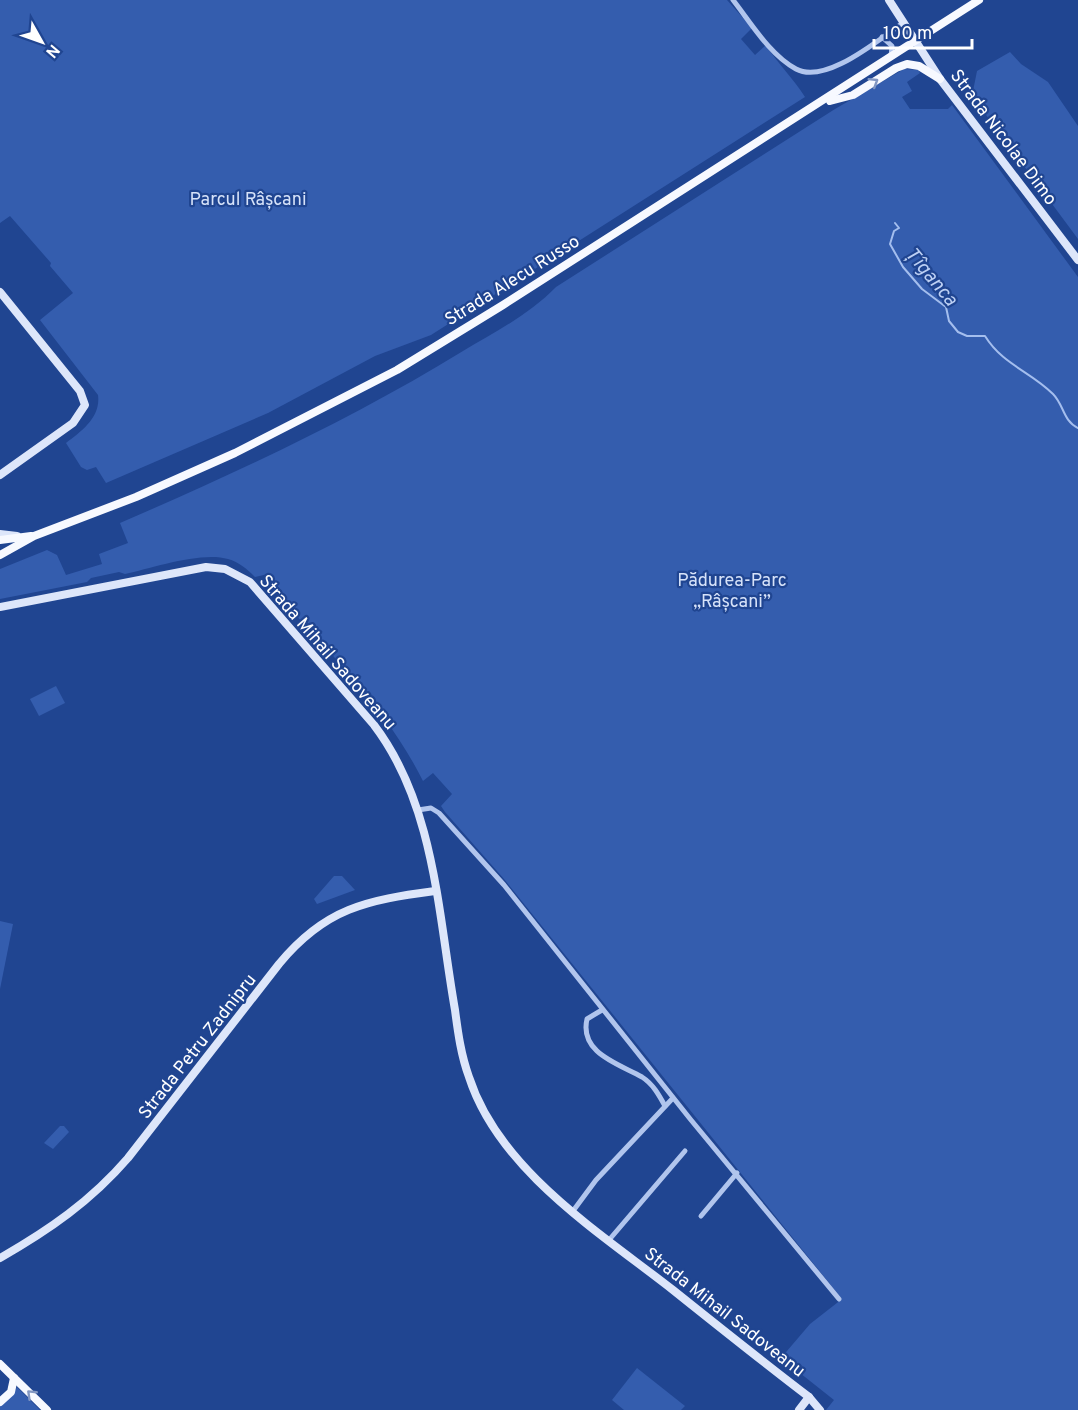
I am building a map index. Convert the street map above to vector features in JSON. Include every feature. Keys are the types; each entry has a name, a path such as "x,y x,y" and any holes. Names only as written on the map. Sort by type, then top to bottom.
{"main road":[{"name":"Strada Nicolae Dimo","path":"889,0 940,79 1078,260"},
{"name":"Strada Alecu Russo","path":"0,555 34,536 183,477 283,430 361,389 503,305 821,104 979,0"},
{"path":"821,104 853,95 902,66 919,66 940,79"},
{"path":"0,292 80,392 85,405 73,423 0,475"},
{"path":"0,534 22,537"},
{"name":"Strada Alecu Russo","path":"0,540 34,536"},
{"name":"Strada Mihail Sadoveanu","path":"0,607 206,567 233,572 250,582 374,725 399,763 418,810 435,891 461,1049 474,1091 492,1127 508,1150 573,1211 809,1397 820,1410"},
{"name":"Strada Petru Zadnipru","path":"0,1258 61,1221 103,1186 136,1148 279,964 305,936 328,918 352,907 435,891"},
{"path":"0,1364 47,1410"},
{"path":"0,1402 11,1392 14,1378"},
{"path":"799,1410 809,1397"}],"street":[{"path":"733,0 776,53 797,69 813,71 835,66 903,23"},
{"path":"882,38 892,46 891,59"},
{"path":"418,810 431,808 439,813 504,885 673,1098 839,1299"},
{"path":"602,1010 587,1019 585,1030 588,1043 618,1067 643,1078 654,1088 665,1106"},
{"path":"573,1211 596,1180 673,1098"},
{"path":"609,1240 685,1151"},
{"path":"701,1216 737,1173"}],"green space":[{"name":"Parcul Râșcani","path":"0,0 727,0 752,28 741,39 755,55 766,45 805,97 431,335 375,356 268,413 106,483 96,467 87,470 81,467 66,443 93,417 97,410 98,395 40,320 73,293 50,266 51,263 10,216 0,223"},
{"path":"1010,52 1021,64 1048,82 1078,126 1078,239 972,96 977,71"},
{"name":"Pădurea-Parc „Râșcani”","path":"904,69 918,70 920,73 907,82 912,91 902,97 910,109 948,109 952,105 1078,277 1078,1410 826,1410 834,1400 781,1358 810,1324 842,1299 504,879 445,812 441,806 452,794 433,773 423,781 408,754 373,703 334,656 271,588 276,584 268,574 255,577 232,560 205,557 177,561 125,574 119,572 91,578 87,582 0,599 0,569 47,550 57,555 66,575 102,564 99,554 128,543 120,523 295,443 422,376 512,322 556,287 835,109"},
{"path":"56,686 65,703 39,716 30,699"},
{"path":"334,876 342,876 355,890 317,904 314,899"},
{"path":"0,921 13,924 0,989"},
{"path":"60,1126 64,1126 69,1132 53,1149 44,1143"},
{"path":"637,1368 685,1406 681,1410 624,1410 612,1400"},
{"path":"17,1387 40,1410 0,1410 0,1405 13,1395"}],"waterway":[{"name":"Țîganca","path":"895,223 899,228 894,231 890,244 903,267 922,289 946,307 949,321 958,332 967,336 985,336 1008,361 1053,394 1066,417 1078,428"}]}
